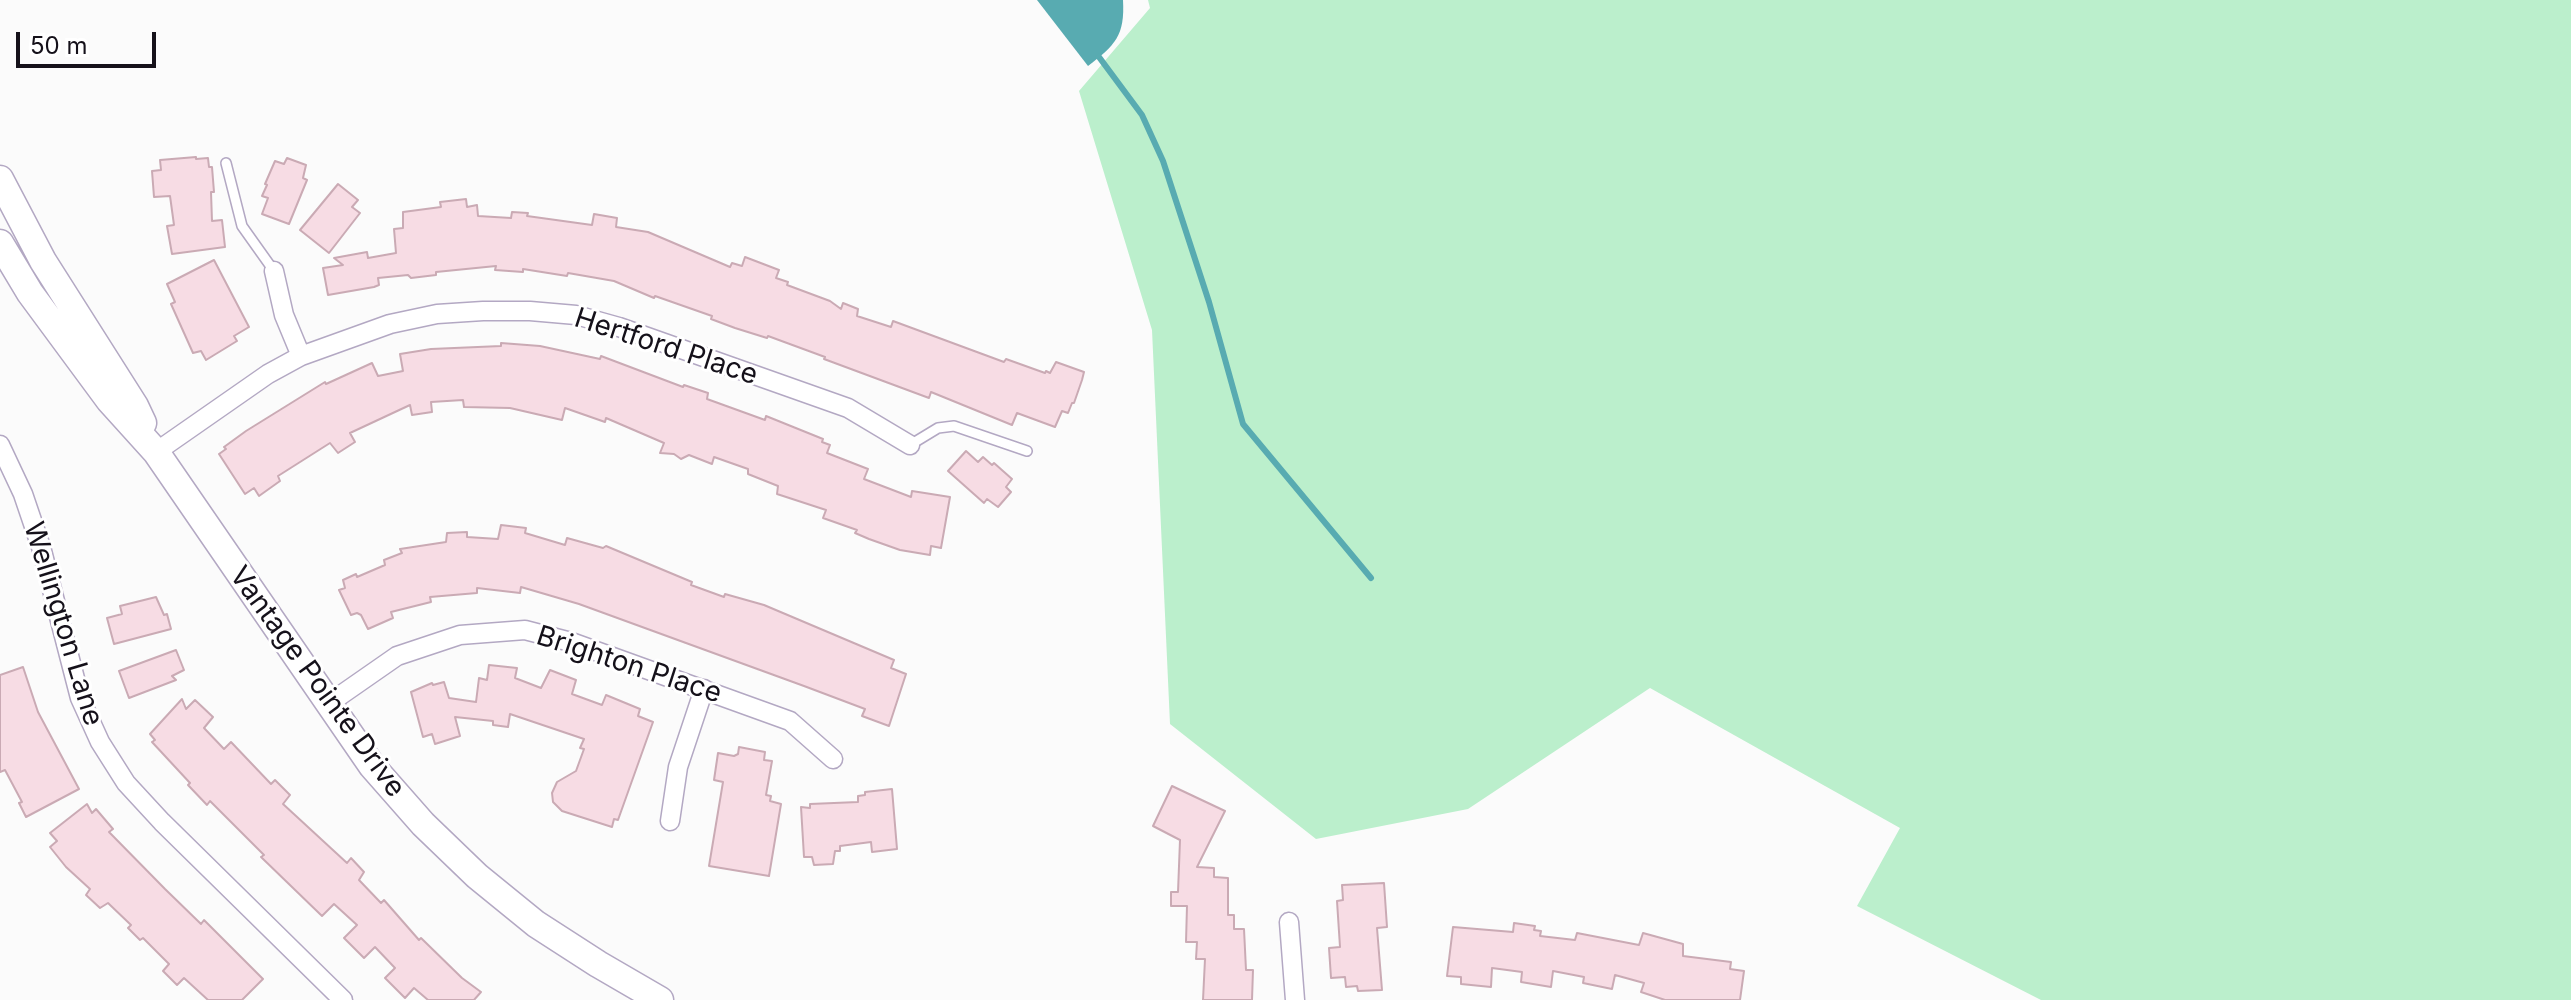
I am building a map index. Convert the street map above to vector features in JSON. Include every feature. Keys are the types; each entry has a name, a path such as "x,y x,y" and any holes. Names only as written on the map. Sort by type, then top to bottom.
{"street":[{"name":"Vantage Pointe Drive","path":"0,179 43,261 135,406 156,452"},
{"name":"Vantage Pointe Drive","path":"0,243 30,293 109,400 156,452 372,766 423,824 477,876 536,924 660,1000"},
{"path":"274,271 284,315 301,356"},
{"name":"Hertford Place","path":"156,452 268,374 301,356 390,324 437,314 530,311 576,315 619,327 848,408 910,445"},
{"name":"Wellington Lane","path":"0,445 23,494 41,547 80,698 100,742 126,783 162,822 343,1000"},
{"name":"Brighton Place","path":"328,704 397,656 460,635 525,630 571,642 790,721 833,759"},
{"path":"670,821 678,767 704,689"},
{"path":"1289,922 1295,1000"}],"lane":[{"path":"226,163 242,226 274,271"},
{"path":"910,445 938,428 954,426 1027,451"}],"green space":[{"path":"1148,0 2571,0 2571,1000 2041,1000 1857,906 1900,828 1650,688 1468,809 1316,839 1170,724 1152,330 1079,91 1150,8"}],"water":[{"path":"1037,0 1123,0 1120,31 1105,52 1088,66"}],"building":[{"path":"208,158 209,167 212,167 212,221 222,220 225,247 172,254 167,226 174,225 170,196 154,197 152,171 161,170 160,160"},
{"path":"287,158 306,165 303,178 307,180 289,224 262,214 268,198 262,196 275,161 284,164"},
{"path":"338,184 358,200 352,207 360,213 329,253 300,230"},
{"path":"466,199 467,207 477,205 478,216 511,218 512,212 528,213 527,216 592,225 594,214 617,218 616,227 648,232 730,267 732,263 742,266 745,257 779,270 776,278 788,282 787,285 830,301 841,309 843,303 858,309 857,316 891,327 893,321 1004,362 1006,359 1045,373 1050,373 1056,362 1084,372 1082,380 1074,403 1068,413 1062,411 1055,427 1017,413 1012,425 931,392 929,398 614,281 568,273 567,276 523,269 523,272 495,270 496,266 436,272 436,275 411,278 408,275 378,278 379,285 374,287 328,295 323,268 343,265 334,258 367,252 368,258 396,253 394,229 403,228 403,212 441,207 440,202"},
{"path":"214,260 249,327 234,336 237,341 206,360 201,351 193,353 171,304 175,302 167,284"},
{"path":"501,343 540,346 600,359 601,356 683,387 708,393 707,399 765,420 766,416 823,439 822,442 830,445 827,453 868,469 864,479 911,497 912,491 950,497 941,548 931,546 930,555 900,550 869,539 855,533 857,530 823,518 826,510 777,494 778,486 748,474 748,469 714,457 712,464 689,455 681,459 674,454 660,453 664,443 606,418 605,422 565,408 562,420 510,408 464,407 463,400 431,402 432,412 412,415 410,405 350,433 355,442 338,453 330,443 278,476 280,481 259,496 254,488 245,494 219,454 246,431 325,382 372,363 378,376 403,371 400,354 431,349 501,346"},
{"path":"966,451 978,462 983,457 992,465 994,463 1012,479 1006,487 1011,492 998,507 987,499 984,503 948,471"},
{"path":"501,525 526,528 525,533 565,545 567,538 603,548 606,546 692,582 691,585 724,597 725,594 764,605 894,660 891,668 906,674 889,726 862,716 865,709 579,604 521,587 520,593 477,588 477,593 430,597 431,602 391,612 393,618 368,629 361,615 351,615 339,590 345,588 343,580 385,565 384,560 402,553 400,549 446,542 447,533 467,532 467,537 498,539"},
{"path":"156,597 164,615 167,614 171,629 114,644 107,618 122,614 120,606"},
{"path":"176,650 184,670 172,676 176,680 129,698 119,671"},
{"path":"489,665 517,668 515,678 541,688 550,670 576,680 572,694 602,705 606,695 640,709 638,716 653,722 618,820 614,819 612,827 562,811 553,802 552,793 557,782 576,771 584,749 580,748 584,739 510,714 508,727 493,725 493,721 455,717 460,736 435,744 432,734 423,737 411,692 432,683 444,682 449,698 476,702 479,678 487,680"},
{"path":"23,667 38,712 79,789 26,817 19,803 22,802 5,770 0,772 0,675"},
{"path":"182,699 186,709 195,700 213,717 204,728 224,749 231,742 271,784 275,780 290,795 283,804 347,863 351,858 364,872 359,880 381,903 384,900 419,940 421,938 481,992 474,1000 428,1000 414,988 405,998 385,978 395,968 375,947 364,958 344,938 357,925 334,904 322,916 261,857 264,855 210,801 207,805 152,742 155,740 150,734"},
{"path":"739,747 765,752 764,760 772,761 766,795 771,796 770,801 781,804 769,876 709,866 723,782 714,780 718,753 734,756 738,754"},
{"path":"1172,786 1225,811 1197,867 1214,868 1214,877 1228,878 1228,915 1234,915 1234,929 1244,929 1246,970 1253,970 1252,1000 1203,1000 1205,959 1196,959 1197,942 1186,942 1187,906 1171,906 1171,892 1178,892 1180,840 1153,826"},
{"path":"892,789 897,849 872,852 871,842 840,846 840,851 835,851 833,864 814,865 812,857 804,857 801,807 858,802 858,796 865,795 865,792"},
{"path":"87,804 92,813 96,809 113,829 109,832 165,889 201,924 204,920 263,979 242,1000 208,1000 184,978 177,985 163,971 169,964 128,928 131,925 108,903 100,908 86,895 90,889 50,847 57,841 50,833"},
{"path":"1384,883 1387,927 1377,928 1382,990 1358,991 1357,986 1346,987 1345,977 1331,978 1329,948 1340,947 1337,901 1343,900 1342,885"},
{"path":"1514,923 1535,926 1534,930 1541,931 1540,936 1575,940 1577,933 1639,945 1643,933 1683,944 1683,956 1731,962 1730,969 1744,971 1740,1000 1665,1000 1641,992 1644,983 1615,975 1612,989 1583,983 1584,977 1553,971 1551,987 1521,982 1522,972 1492,968 1491,987 1461,984 1461,977 1447,976 1453,927 1513,932"}],"waterway":[{"path":"1099,57 1142,115 1163,161 1209,302 1243,424 1371,578"}]}
